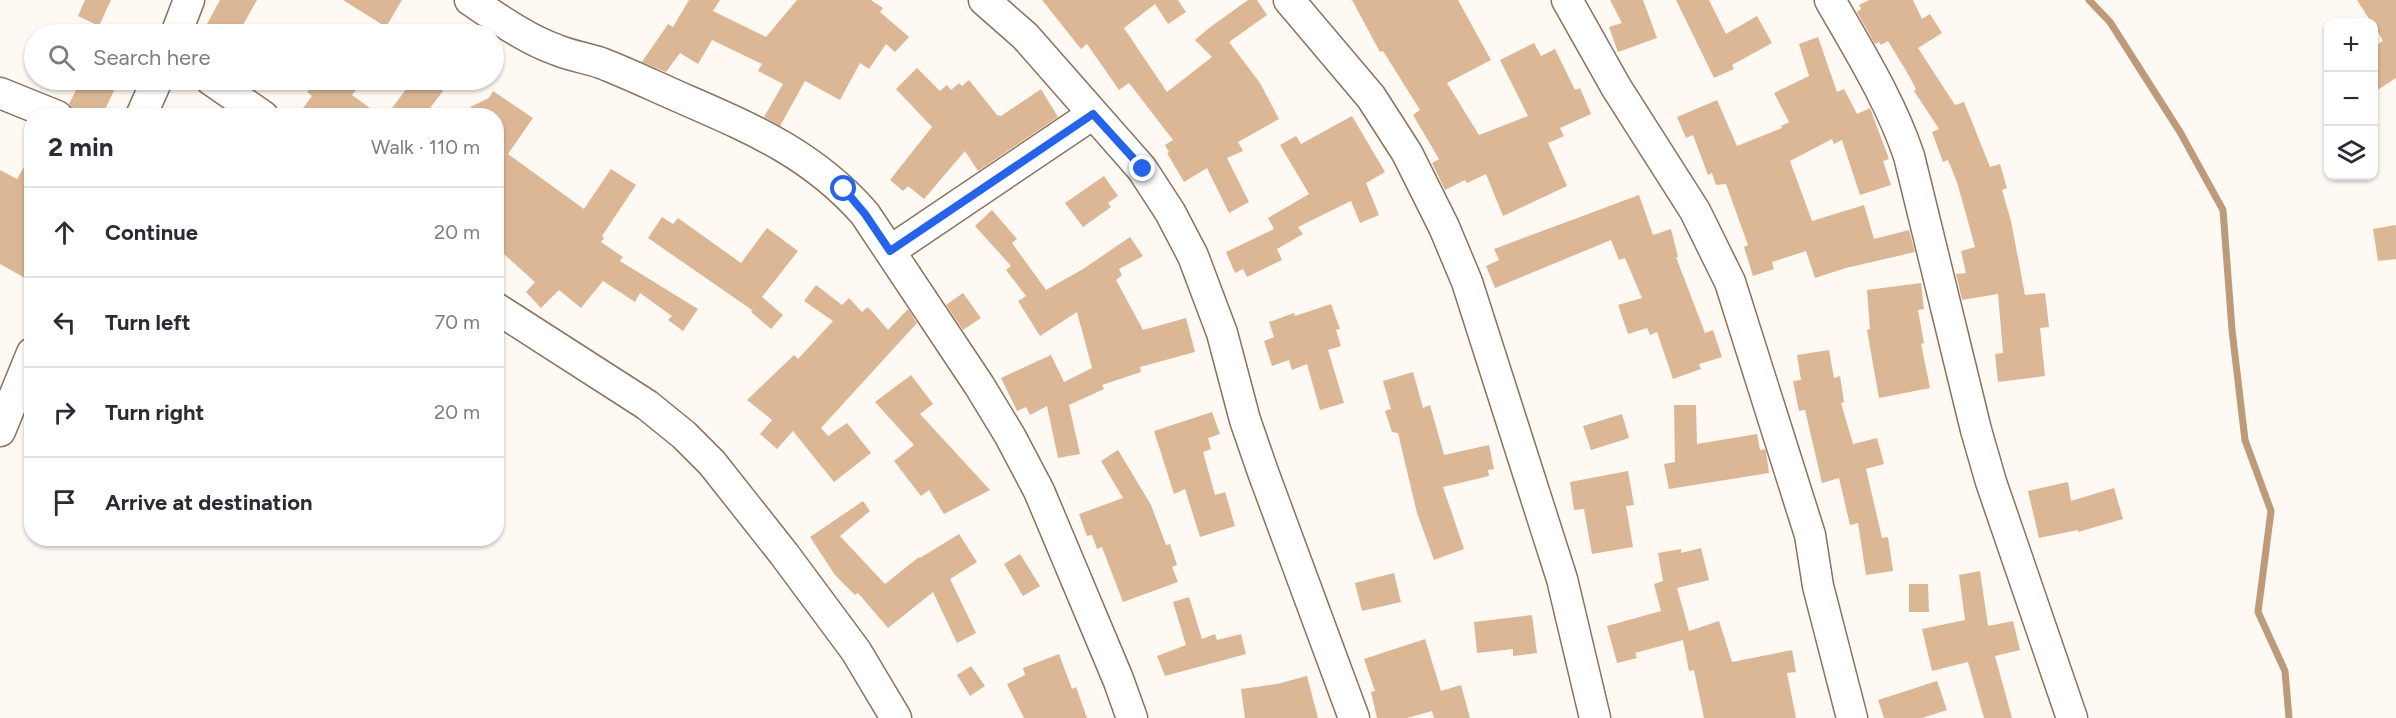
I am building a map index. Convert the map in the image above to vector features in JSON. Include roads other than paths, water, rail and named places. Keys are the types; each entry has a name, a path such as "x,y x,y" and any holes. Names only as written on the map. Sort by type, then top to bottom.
{"street":[{"path":"180,24 189,0"},
{"path":"470,0 496,18 556,50 602,64 728,118 776,142 818,168 844,189 865,214 890,251 1010,436 1039,491 1118,679 1132,718"},
{"path":"984,0 1025,36 1066,79 1093,114 1143,169 1170,212 1193,256 1222,333 1245,420 1263,472 1354,718"},
{"path":"1289,0 1371,97 1407,153 1444,227 1467,282 1562,579 1594,718"},
{"path":"1567,0 1616,87 1695,211 1730,282 1810,535 1818,586 1852,718"},
{"path":"1830,0 1884,94 1909,156 1976,430 1991,482 2072,718"},
{"path":"145,108 153,90"},
{"path":"225,90 251,108"},
{"path":"0,93 37,108"},
{"path":"890,251 1093,114"},
{"path":"504,313 647,405 684,435 712,463 784,554 856,651 896,718"},
{"path":"0,430 24,372"}],"waterway":[{"path":"2089,0 2110,22 2180,132 2223,210 2232,330 2245,440 2271,511 2258,612 2285,671 2289,718"}]}
